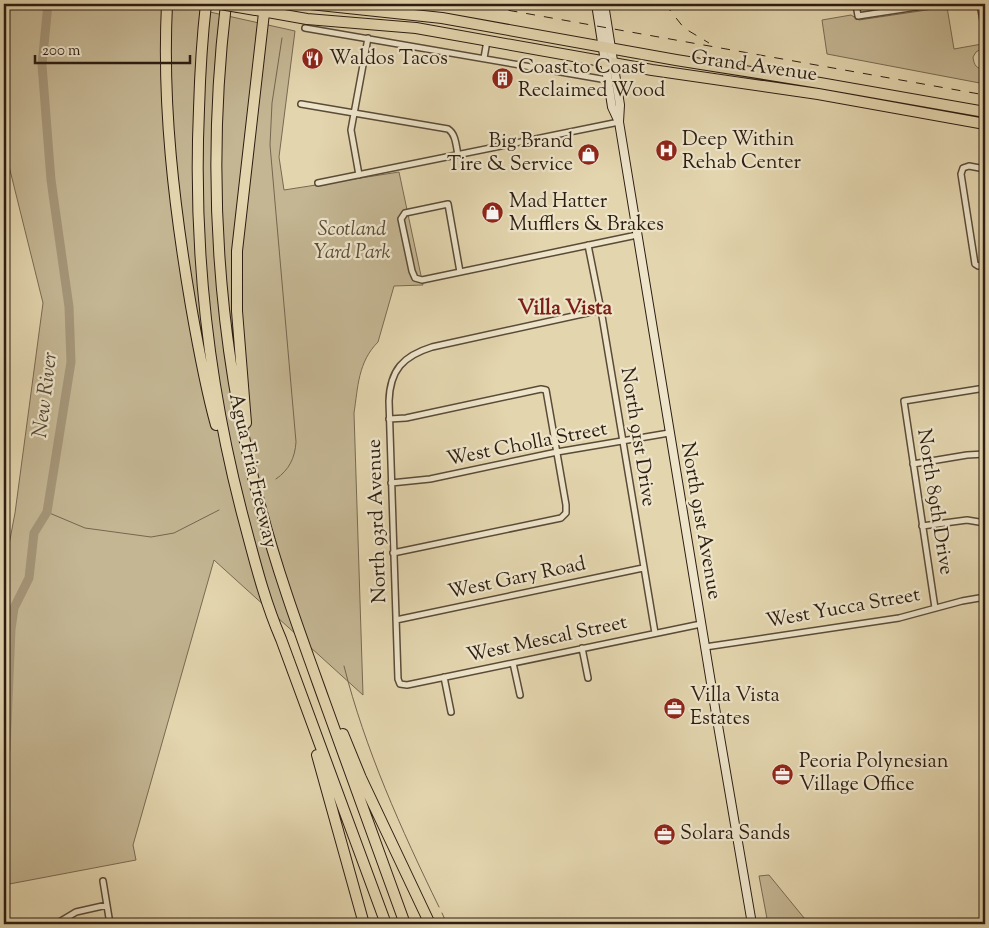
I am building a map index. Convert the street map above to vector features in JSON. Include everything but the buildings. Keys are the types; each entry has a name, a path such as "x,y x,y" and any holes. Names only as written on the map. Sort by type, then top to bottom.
{"highway":[{"path":"167,4 167,96 170,152 177,219 215,424 227,446"},
{"name":"Agua Fria Freeway","path":"206,4 200,74 197,150 198,231 205,313 218,406 231,471 273,619 386,924"},
{"name":"Grand Avenue","path":"220,4 238,7 265,7 307,19 416,28 487,42 818,94 985,124"},
{"name":"Agua Fria Freeway","path":"226,4 220,54 218,96 216,170 218,244 227,339 245,442 267,531 292,612 405,924"},
{"name":"Grand Avenue","path":"310,4 427,16 985,112"},
{"path":"245,442 247,418 238,341 237,251 265,7"},
{"path":"818,94 820,83"},
{"path":"913,111 915,99"},
{"path":"292,612 306,631 331,704 361,778 430,924"},
{"path":"273,619 276,641 314,746 364,924"}],"main road":[{"name":"North 91st Avenue","path":"596,4 607,47"},
{"name":"North 91st Avenue","path":"604,4 609,62 620,105 619,122 637,235 752,924"},
{"name":"North 91st Avenue","path":"609,62 608,80 612,107 619,122"}],"street":[{"path":"856,4 858,16 936,4"},
{"path":"980,4 985,32"},
{"path":"305,28 608,80"},
{"path":"359,175 350,130 368,38"},
{"path":"484,58 487,42"},
{"path":"301,104 448,129 454,135 458,155"},
{"path":"318,183 619,122"},
{"path":"985,169 969,166 963,168 961,174 976,264 978,266 985,264"},
{"path":"460,272 448,204 402,215 401,219 412,271 415,278 422,280 637,235"},
{"name":"North 91st Drive","path":"588,245 601,310 654,633"},
{"name":"North 93rd Avenue","path":"400,684 398,679 393,553 389,390 395,371 404,360 416,351 601,310"},
{"name":"North 89th Drive","path":"935,608 904,401 985,388"},
{"path":"390,419 406,418 541,389 546,390 566,505 566,513 561,518 393,553"},
{"name":"West Cholla Street","path":"391,483 408,483 557,452 669,433"},
{"path":"913,464 985,454"},
{"path":"922,526 967,520 985,523"},
{"name":"West Gary Road","path":"396,620 643,568"},
{"name":"West Yucca Street","path":"705,647 892,620 985,597"},
{"name":"West Mescal Street","path":"400,684 407,685 701,624"},
{"path":"582,648 588,678"},
{"path":"513,663 520,695"},
{"path":"444,677 451,712"},
{"path":"103,881 110,924"},
{"path":"56,924 76,912 107,905"}],"green space":[{"name":"Scotland Yard Park","path":"4,4 174,4 295,31 279,157 284,190 399,172 423,285 394,286 378,342 366,358 360,375 354,413 363,695 214,560 133,845 136,860 4,885 4,571 15,513 43,303 4,146"},
{"path":"947,7 954,49 982,44 981,49 973,57 976,66 985,69 985,84 827,54 822,20 851,15 859,20"},
{"path":"769,875 809,924 768,924 759,876"}],"waterway":[{"name":"New River","path":"4,755 6,749 11,629 14,608 29,578 34,533 47,512 71,362 69,307 51,180 42,65 48,4"},
{"path":"276,479 290,463 296,442 270,145 272,103 282,38"},
{"path":"47,512 85,528 151,537 174,533 219,510"},
{"path":"344,666 373,758 411,848 439,907"},
{"path":"442,913 447,924"}],"railway":[{"path":"473,4 985,95"},
{"path":"665,4 684,28 709,43"}],"place":[{"name":"Waldos Tacos","path":"313,59"},
{"name":"Coast to Coast Reclaimed Wood","path":"502,79"},
{"name":"Deep Within Rehab Center","path":"666,151"},
{"name":"Big Brand Tire & Service","path":"589,154"},
{"name":"Mad Hatter Mufflers & Brakes","path":"493,213"},
{"name":"Villa Vista Estates","path":"674,708"},
{"name":"Peoria Polynesian Village Office","path":"783,774"},
{"name":"Solara Sands","path":"664,834"}],"district":[{"name":"Villa Vista","path":"565,309"}]}
